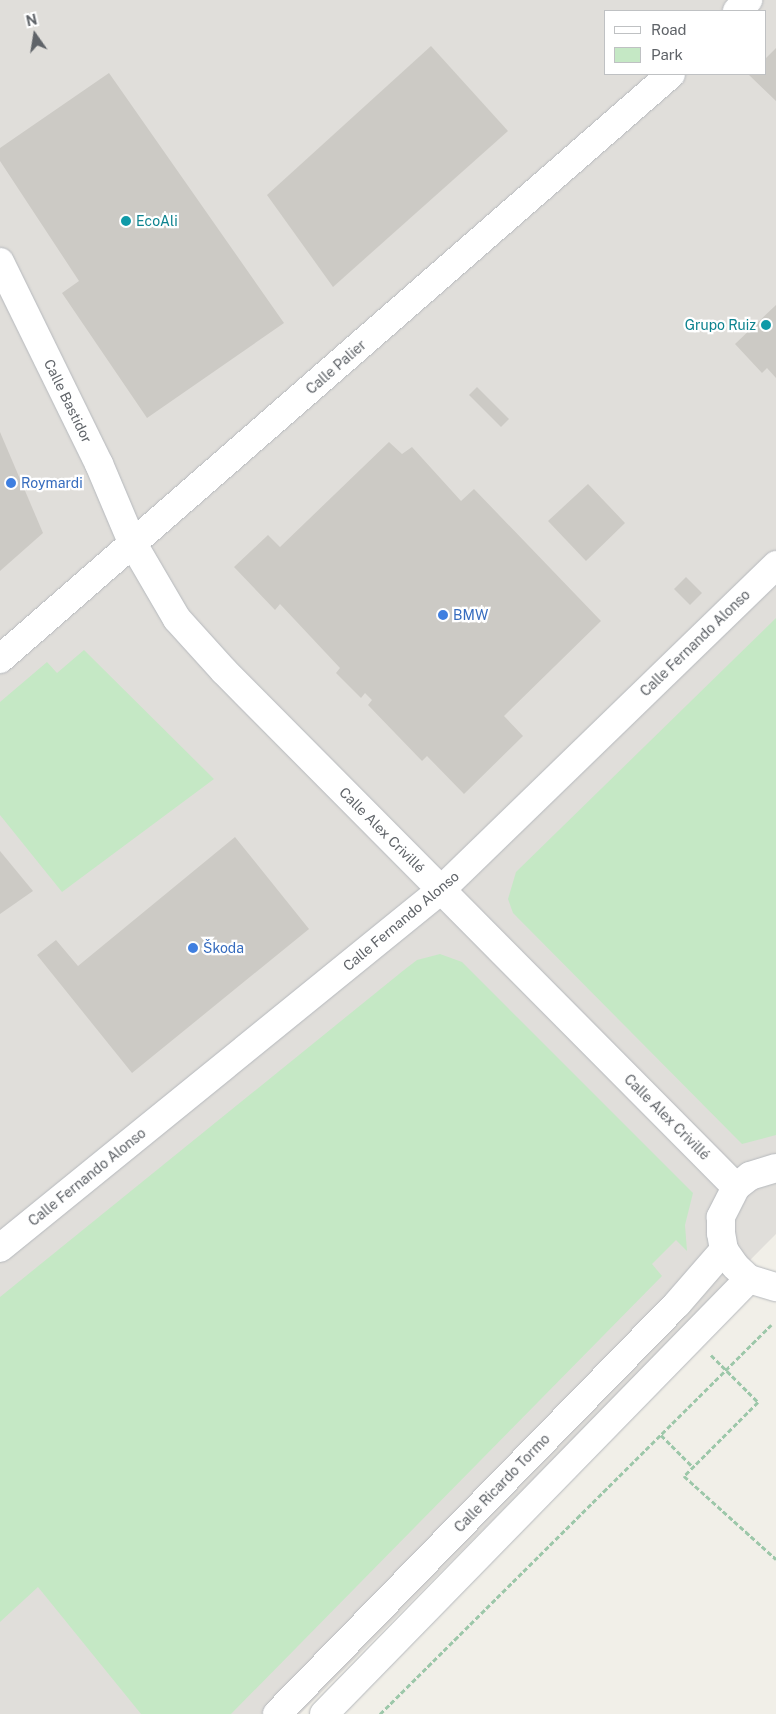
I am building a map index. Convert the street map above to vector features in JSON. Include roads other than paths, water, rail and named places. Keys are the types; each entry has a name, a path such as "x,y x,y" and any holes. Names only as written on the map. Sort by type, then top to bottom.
{"street":[{"path":"738,10 748,0"},
{"name":"Calle Palier","path":"0,659 132,542 210,478 670,75"},
{"name":"Calle Bastidor","path":"0,262 99,464 132,542"},
{"name":"Calle Alex Crivillé","path":"132,542 177,619 224,671 736,1187"},
{"name":"Calle Fernando Alonso","path":"0,1248 441,890 776,565"},
{"path":"776,1168 750,1176 736,1187 721,1217 724,1250 735,1266 749,1279 776,1286"},
{"name":"Calle Ricardo Tormo","path":"277,1714 677,1304 724,1250"},
{"path":"324,1714 749,1279"}],"place":[{"name":"EcoAli","path":"126,221"},
{"name":"Grupo Ruiz","path":"766,325"},
{"name":"Roymardi","path":"11,483"},
{"name":"BMW","path":"443,615"},
{"name":"Škoda","path":"193,948"}]}
